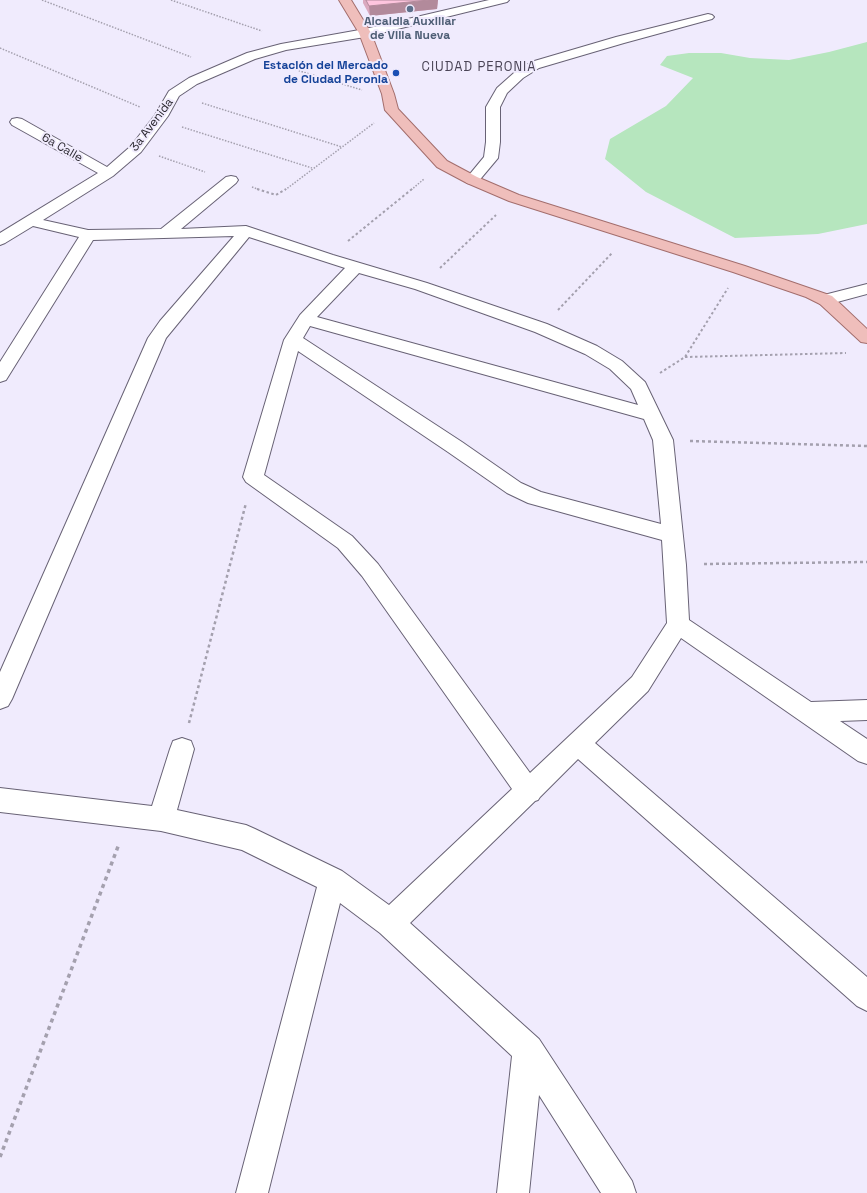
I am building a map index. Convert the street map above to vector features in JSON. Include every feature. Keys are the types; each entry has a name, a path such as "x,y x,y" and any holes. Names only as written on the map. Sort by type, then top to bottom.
{"main road":[{"path":"345,0 365,33 390,104 442,164 472,180 514,198 739,269 826,300 867,338"}],"street":[{"name":"3a Avenida","path":"0,240 108,174 136,149 160,117 174,94 193,81 220,68 251,56 300,44 365,33 502,0"},
{"path":"472,180 491,158 493,142 493,108 502,91 519,75 535,65 620,40 708,17"},
{"name":"6a Calle","path":"17,122 108,174"},
{"path":"164,234 231,180"},
{"path":"31,221 88,235 164,234 226,230 246,231 327,258 421,286 541,328 591,350 616,365 639,386 663,440 675,565 678,624 640,684 529,792 390,923"},
{"path":"0,699 157,338 166,325 246,231"},
{"path":"0,376 88,235"},
{"path":"355,266 306,319 293,340 253,477 345,542 370,570 529,792"},
{"path":"826,300 867,289"},
{"path":"306,319 652,415"},
{"path":"293,340 455,447 514,488 535,498 672,535"},
{"path":"678,624 867,753"},
{"path":"809,712 867,710"},
{"path":"578,744 867,996"},
{"path":"161,819 182,749"},
{"path":"0,800 161,819 246,838 332,880 390,923 528,1050 620,1193"},
{"path":"252,1193 332,880"},
{"path":"513,1193 528,1050"}],"path":[{"path":"42,0 220,68"},
{"path":"171,0 300,44"},
{"path":"0,48 160,117 312,168"},
{"path":"251,56 390,104 342,147 276,195"},
{"path":"174,94 342,147"},
{"path":"327,258 442,164"},
{"path":"421,286 514,198"},
{"path":"541,328 629,235"},
{"path":"639,386 685,357 739,269"},
{"path":"685,357 839,354"},
{"path":"663,440 867,446"},
{"path":"182,749 253,477"},
{"path":"675,565 867,562"},
{"path":"0,1157 130,816"}],"green space":[{"path":"867,42 867,224 818,234 735,238 646,192 605,159 610,139 666,106 693,78 660,65 667,56 689,53 721,53 750,58 789,60"}],"building":[{"path":"366,0 429,0 369,6"}],"place":[{"name":"Alcaldia Auxiliar de Villa Nueva","path":"410,9"},
{"name":"Estación del Mercado de Ciudad Peronia","path":"396,73"}],"district":[{"name":"CIUDAD PERONIA","path":"479,67"}]}
